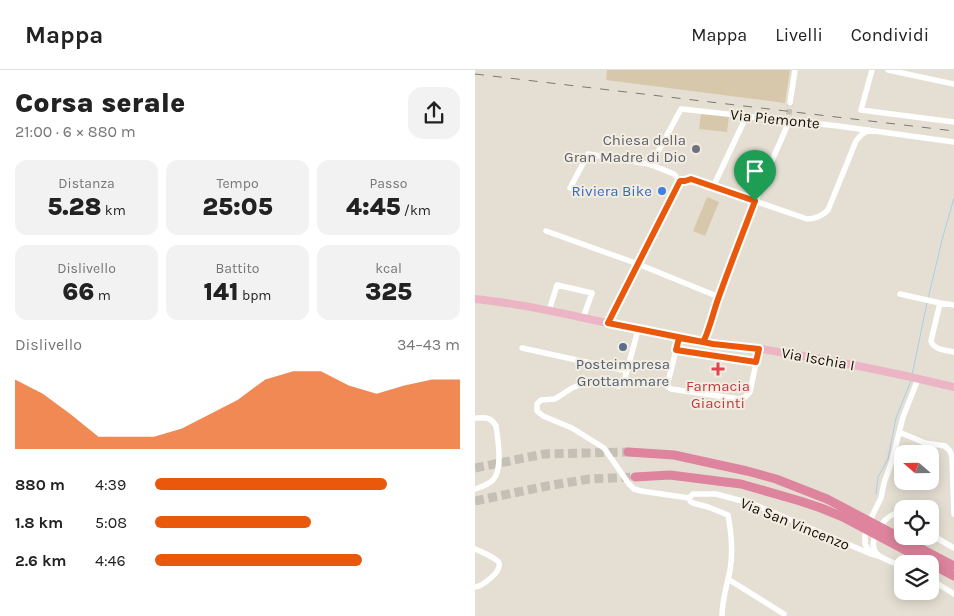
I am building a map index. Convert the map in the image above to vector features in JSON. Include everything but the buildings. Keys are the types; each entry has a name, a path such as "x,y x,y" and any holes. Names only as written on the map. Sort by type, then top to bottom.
{"highway":[{"path":"628,452 674,455 776,479 827,499 845,513 954,566"},
{"path":"635,476 670,475 741,484 821,508 845,513"},
{"path":"883,533 954,576"}],"main road":[{"name":"Via Ischia I","path":"475,299 517,304 679,338 849,364 954,387"}],"street":[{"path":"790,103 795,70"},
{"path":"871,70 861,110 954,122"},
{"path":"888,70 954,84"},
{"name":"Via Piemonte","path":"651,165 681,109 838,126 954,142"},
{"path":"713,187 747,116"},
{"path":"703,342 755,201 788,123"},
{"path":"680,181 691,179 807,219 814,219 828,210 856,141 869,130"},
{"path":"569,188 587,154 651,165 674,174 680,181"},
{"path":"608,323 680,181"},
{"path":"546,231 638,264 719,297"},
{"path":"549,311 557,284 591,293 583,318"},
{"path":"900,294 954,305"},
{"path":"940,302 931,343 936,347 954,352"},
{"path":"637,330 622,384 619,386 596,381 590,382 572,388 555,399 541,400 536,408 543,416 572,428 604,448 634,489 689,498"},
{"path":"679,338 667,386 671,389 739,399 745,397 750,392 759,349"},
{"path":"522,348 627,371"},
{"path":"676,350 756,362"},
{"path":"871,554 865,544 865,537 874,511 881,498 913,378"},
{"path":"475,418 489,418 496,426 499,460 498,470 493,480 484,486 475,488"},
{"path":"899,432 949,449 952,455 954,514"},
{"name":"Via San Vincenzo","path":"722,616 722,604 731,567 731,530 728,515 693,503 689,498 693,494 715,494 753,504 894,562"},
{"path":"879,556 875,553 873,546 875,535 888,517 894,514"},
{"path":"939,539 954,548"},
{"path":"475,549 493,558 499,564 498,570 492,578 475,587"},
{"path":"728,579 784,614"},
{"path":"939,585 954,594"}],"shaded area":[{"path":"607,70 790,70 785,103 606,80"},
{"path":"701,114 729,116 727,132 699,129"},
{"path":"707,197 719,202 705,236 693,231"}],"waterway":[{"path":"928,299 954,198"},
{"path":"912,375 927,303"},
{"path":"876,494 878,477 888,459 896,418 911,381"}],"tunnel":[{"path":"788,123 790,103"},
{"path":"475,468 544,454 628,452"},
{"path":"475,501 589,479 635,477"}],"railway":[{"path":"475,74 954,131"}],"place":[{"name":"Chiesa della Gran Madre di Dio","path":"696,149"},
{"name":"Riviera Bike","path":"662,191"},
{"name":"Posteimpresa Grottammare","path":"623,347"},
{"name":"Farmacia Giacinti","path":"718,369"}],"route":[{"path":"755,201 691,179 680,181 608,323 679,338 713,344 759,349 756,362 676,350 679,338 703,342 706,338 707,330 755,201"}]}
